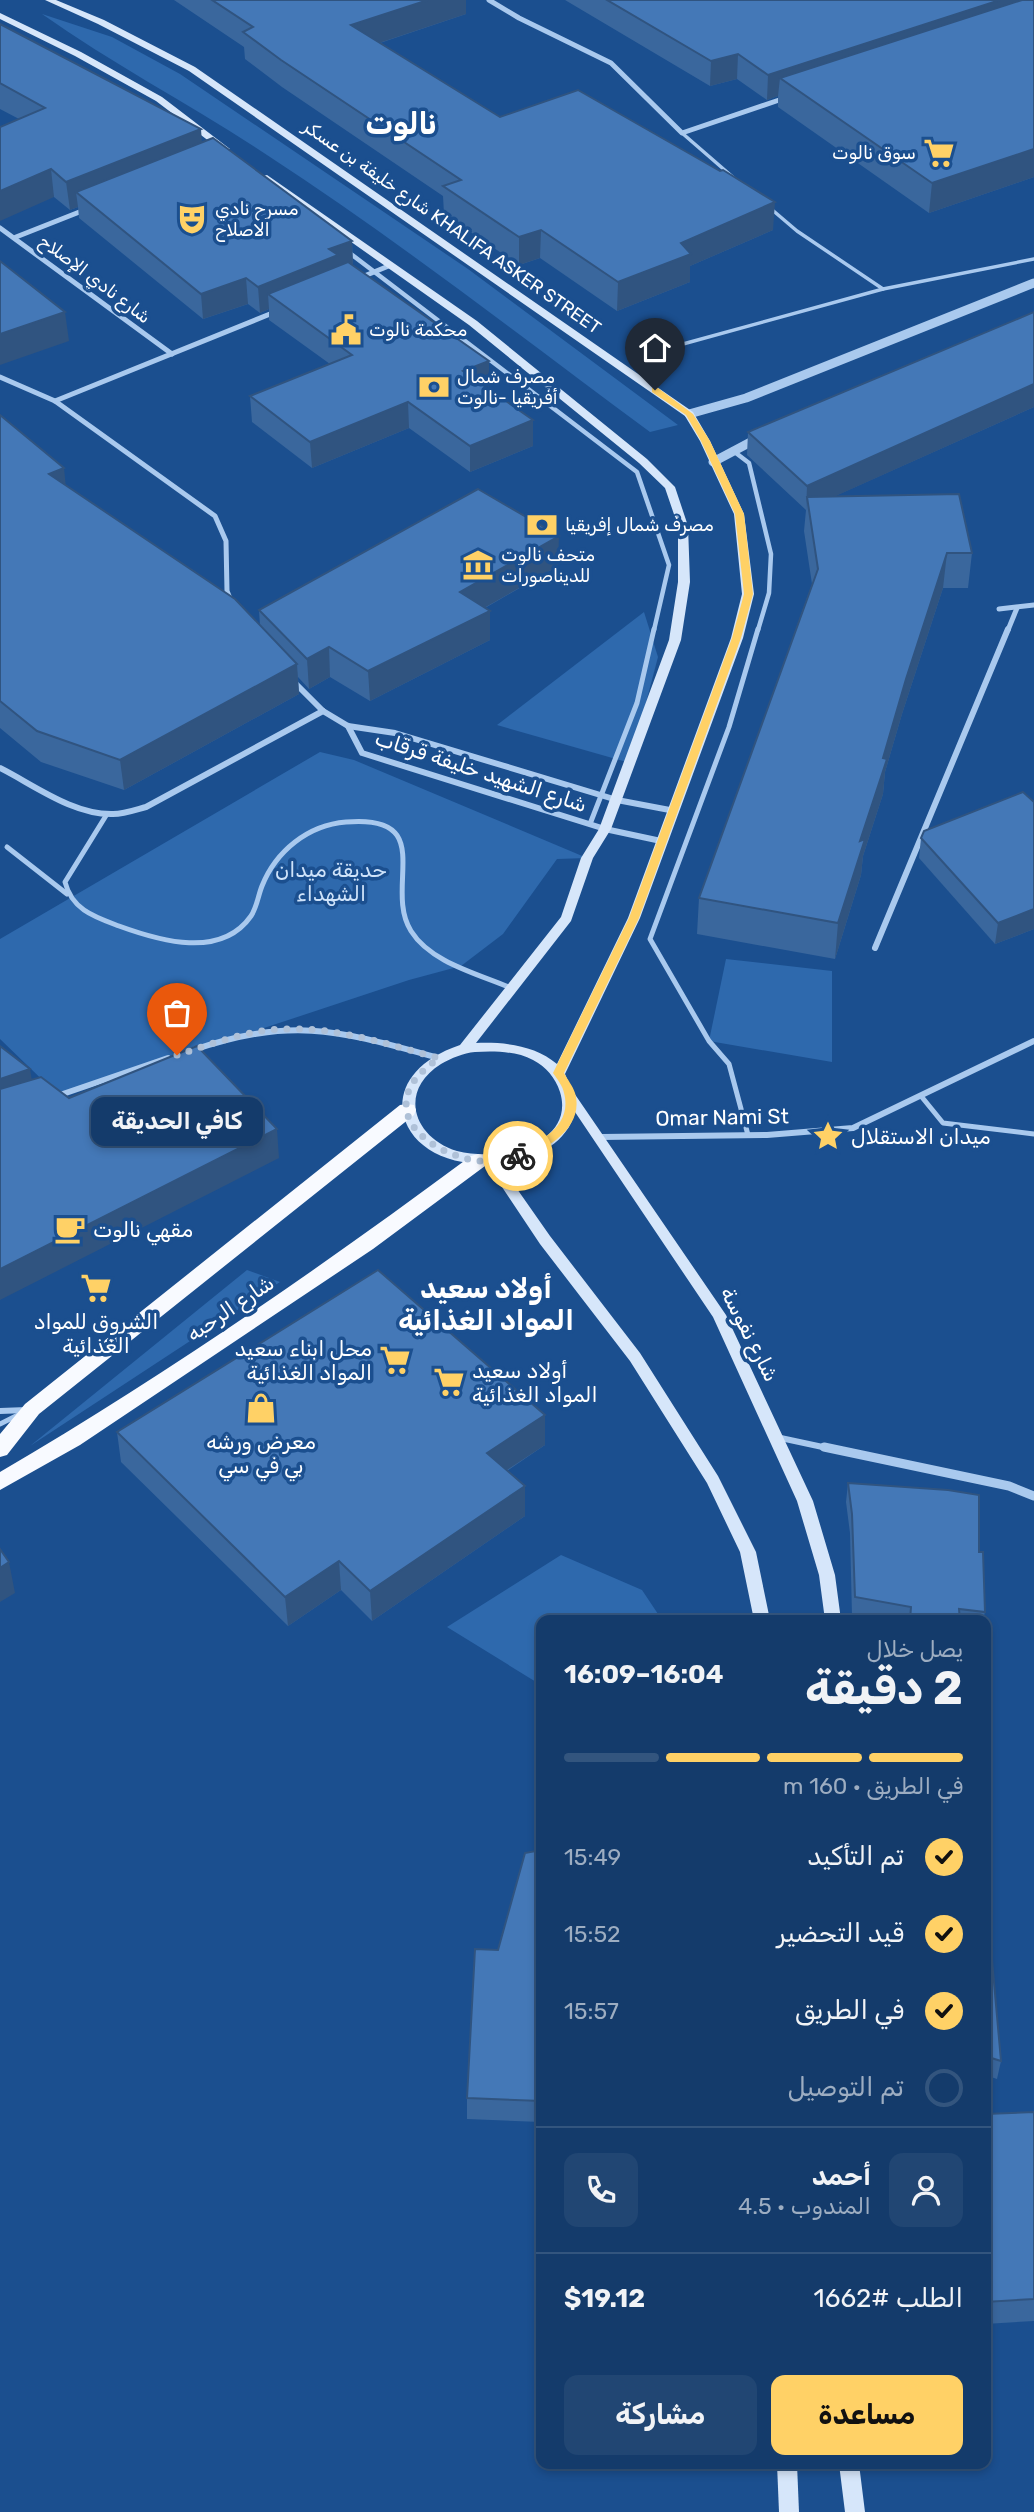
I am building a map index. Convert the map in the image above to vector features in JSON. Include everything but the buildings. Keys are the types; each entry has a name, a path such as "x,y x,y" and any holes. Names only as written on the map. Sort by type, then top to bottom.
{"highway":[{"name":"شارع الرحبه","path":"0,1449 32,1409 407,1110"},
{"name":"شارع الرحبه","path":"0,1482 73,1439 366,1244 484,1161"}],"main road":[{"name":"شارع خليفة بن عسكر KHALIFA ASKER STREET","path":"49,0 192,69 689,414 705,441 739,514 748,594 737,638 634,918 559,1073"},
{"path":"0,16 78,54 159,99 224,154 240,159"},
{"path":"250,167 473,323 643,461 670,487 683,526 684,582 675,640 605,829 587,859 567,918 464,1049"},
{"path":"499,1047 533,1055 559,1073 570,1094 569,1118 553,1140 526,1155 484,1161 444,1152 418,1134 407,1110 408,1091 420,1073 439,1058 464,1049 499,1047"},
{"name":"شارع نفوسة","path":"570,1094 719,1315 805,1501 827,1575 832,1615"},
{"path":"484,1161 635,1357 713,1480 748,1552 761,1615"},
{"path":"787,2469 789,2512"},
{"path":"850,2469 855,2512"}],"street":[{"path":"489,0 519,18 611,63 682,133 798,94"},
{"path":"16,237 92,207"},
{"name":"شارع نادي الإصلاح","path":"0,228 16,237 172,354"},
{"path":"342,247 637,472 669,565 637,703 590,824"},
{"path":"349,282 391,265"},
{"path":"689,414 746,398 1034,284"},
{"path":"55,401 286,308"},
{"path":"0,377 55,401 215,516 226,541 227,591 235,610"},
{"path":"713,462 774,431"},
{"path":"732,450 749,463 771,554 769,593 729,727 650,939 709,1041 729,1065 748,1135"},
{"path":"999,609 1034,605"},
{"path":"875,948 1017,608"},
{"path":"288,675 323,711 348,726"},
{"path":"0,768 86,810 107,814 146,807 323,711"},
{"name":"شارع الشهيد خليفة قرقاب","path":"348,726 395,733 617,800 675,811"},
{"name":"شارع الشهيد خليفة قرقاب","path":"348,726 362,753 605,829 662,841"},
{"path":"67,894 65,882 71,870 107,814"},
{"path":"7,846 67,894 74,905 87,914 148,936 178,942 223,937 250,918 270,870 303,836 328,825 362,822 380,825 398,836 405,849 402,908 411,932 424,946 446,959 511,988"},
{"path":"186,1052 225,1039 284,1028 329,1031 439,1058"},
{"name":"Omar Nami St","path":"601,1137 748,1135 853,1128 1034,1041"},
{"path":"47,1100 174,1057"},
{"path":"921,1096 943,1123 1034,1134"},
{"path":"0,1411 32,1409"},
{"path":"0,1424 32,1409"},
{"path":"775,1437 1009,1486 1034,1496"}],"lane":[{"path":"682,133 738,182"},
{"path":"768,206 797,231 883,289"},
{"path":"683,344 883,289 1034,259"}],"green space":[{"path":"42,14 112,37 180,74 468,269 678,425 650,432 413,256 316,188"},
{"path":"644,612 658,657 630,763 497,725"},
{"name":"حديقة ميدان الشهداء","path":"320,752 354,760 587,858 557,859 503,934 461,966 409,980 59,1096 0,1039 0,939"},
{"path":"726,959 832,971 832,1062 709,1041"},
{"path":"247,1270 280,1282 30,1446"},
{"path":"561,1555 642,1590 659,1615 536,1615 536,1682 447,1627"}],"way so far":[{"path":"177,1055 225,1039 284,1028 329,1031 439,1058 420,1073 408,1091 407,1110 418,1134 444,1152 478,1161 518,1156"}],"place":[{"name":"سوق نالوت","path":"939,153"},
{"name":"مسرح نادي الاصلاح","path":"192,219"},
{"name":"محكمة نالوت","path":"346,330"},
{"name":"مصرف شمال أفريقيا -نالوت","path":"434,387"},
{"name":"مصرف شمال إفريقيا","path":"542,525"},
{"name":"متحف نالوت للديناصورات","path":"478,565"},
{"name":"كافي الحديقة","path":"177,1055"},
{"name":"ميدان الاستقلال","path":"828,1136"},
{"name":"مقهي نالوت","path":"70,1229"},
{"name":"الشروق للمواد الغذائية","path":"96,1288"},
{"name":"محل ابناء سعيد المواد الغذائية","path":"395,1360"},
{"name":"أولاد سعيد المواد الغذائية","path":"449,1382"},
{"name":"معرض ورشه بي في سي","path":"261,1408"}],"district":[{"name":"نالوت","path":"401,124"},
{"name":"أولاد سعيد المواد الغذائية","path":"486,1304"}],"route":[{"path":"518,1156 526,1155 553,1140 569,1118 570,1094 559,1073 634,918 737,638 748,594 739,514 705,441 689,414 655,390"}]}
